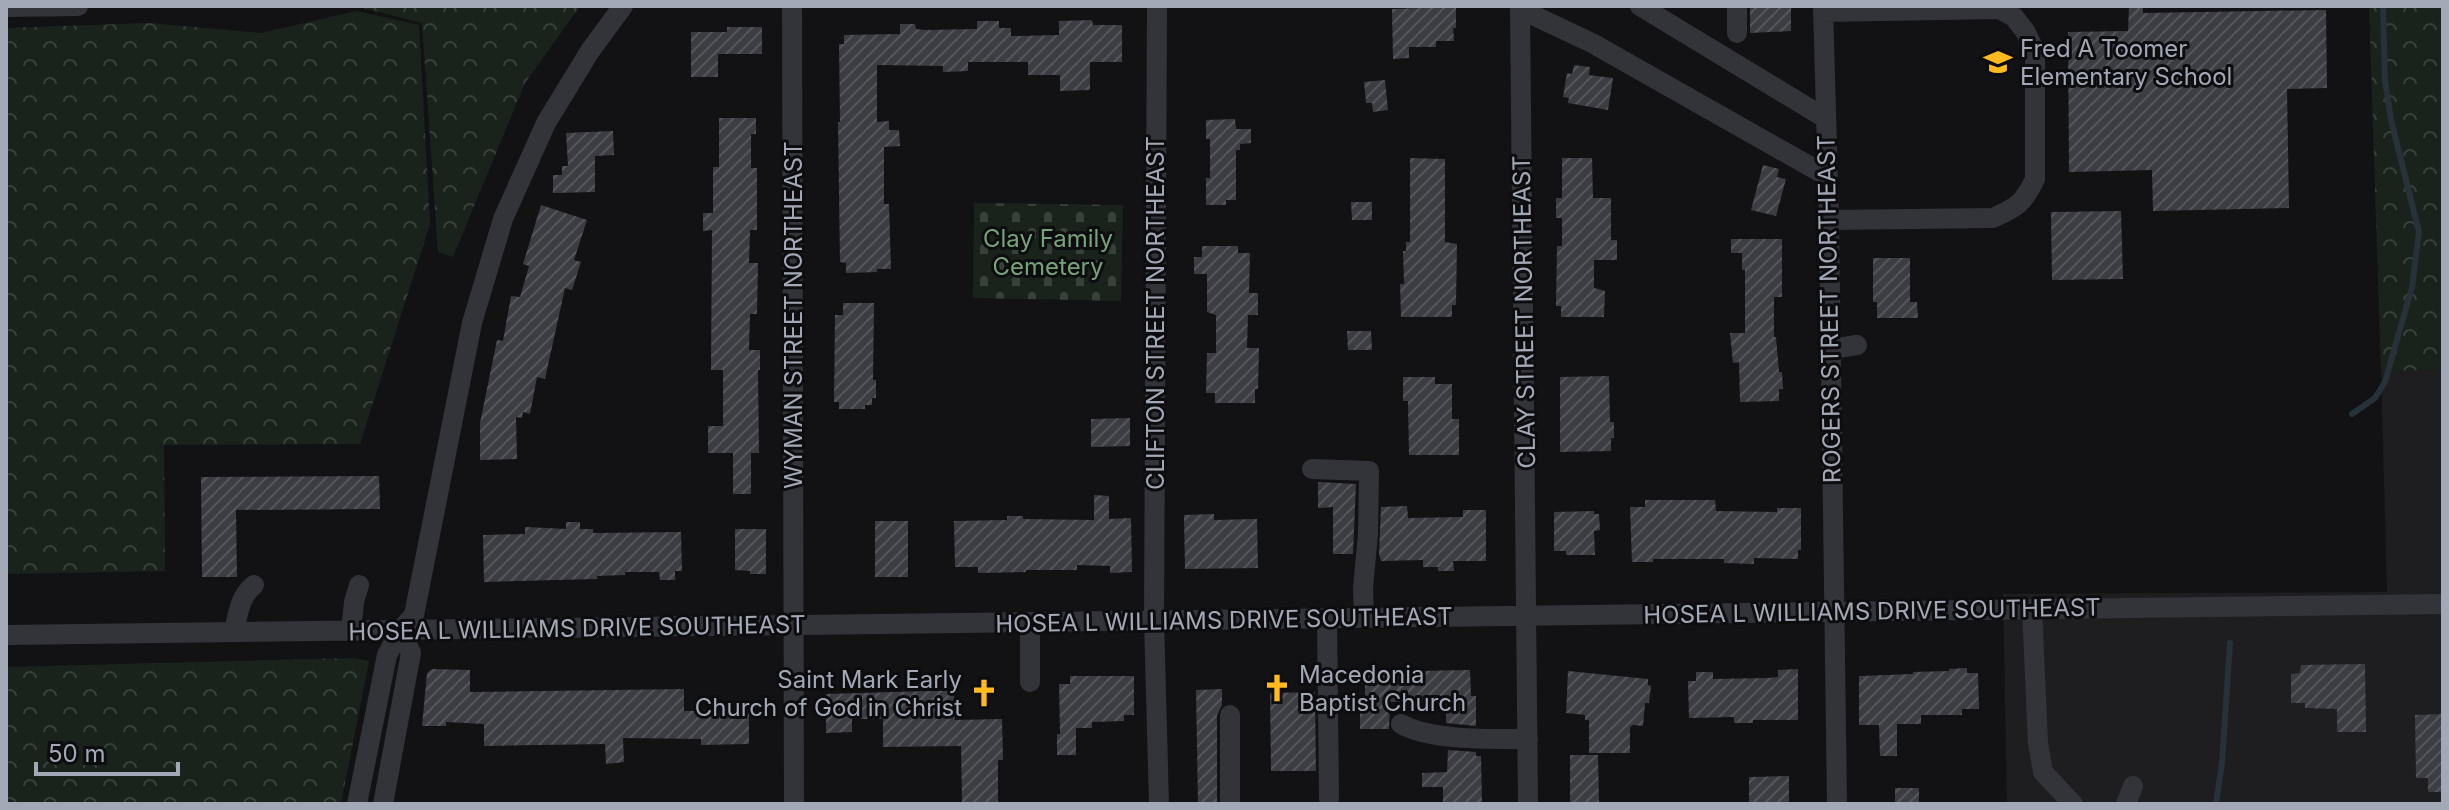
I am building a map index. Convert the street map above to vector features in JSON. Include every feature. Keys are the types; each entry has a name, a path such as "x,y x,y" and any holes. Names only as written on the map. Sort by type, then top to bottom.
{"street":[{"path":"6,7 78,6"},
{"path":"357,804 387,655 414,615 472,323 503,219 546,123 590,51 623,6"},
{"name":"WYMAN STREET NORTHEAST","path":"792,6 794,804"},
{"name":"CLIFTON STREET NORTHEAST","path":"1157,6 1154,620 1159,804"},
{"path":"1640,6 1825,118"},
{"path":"1737,6 1737,33"},
{"name":"CLAY STREET NORTHEAST","path":"1528,804 1520,9 1592,43 1827,176"},
{"path":"1823,9 2000,9 2014,17 2035,51 2035,179 2026,197 2013,209 1993,218 1900,228 1829,220"},
{"name":"ROGERS STREET NORTHEAST","path":"1823,9 1837,804"},
{"path":"1831,349 1857,345"},
{"path":"1312,469 1369,471 1364,618"},
{"path":"234,632 240,603 246,591 254,585"},
{"path":"351,631 359,585"},
{"name":"HOSEA L WILLIAMS DRIVE SOUTHEAST","path":"6,635 2443,604"},
{"path":"2032,609 2038,743 2043,772 2073,804"},
{"path":"1327,618 1329,799"},
{"path":"1030,622 1030,682"},
{"path":"383,804 411,653 401,630"},
{"path":"1230,715 1230,804"},
{"path":"1401,724 1415,732 1486,739 1528,739"}],"shaded area":[{"path":"2443,370 2443,804 2007,804 2003,594 2387,592 2381,371"}],"green space":[{"path":"355,6 580,6 525,83 453,257 438,252 422,23"},
{"path":"2369,6 2443,6 2443,370 2381,371"},
{"path":"357,11 419,25 430,224 360,444 164,445 165,571 6,574 6,28 149,23 261,33"},
{"name":"Clay Family Cemetery","path":"974,203 1123,205 1121,301 973,298"},
{"path":"353,658 369,661 341,804 6,804 6,667"}],"building":[{"path":"1750,6 1791,6 1791,31 1750,33"},
{"path":"2129,6 2143,6 2143,13 2326,10 2327,88 2287,89 2289,208 2153,211 2152,170 2069,172 2068,32 2128,31"},
{"path":"1456,7 1454,41 1436,41 1436,47 1409,47 1409,58 1393,59 1392,9"},
{"path":"1092,20 1093,25 1122,25 1122,62 1090,62 1090,90 1060,91 1060,75 1028,75 1028,62 968,62 968,71 943,72 943,66 877,65 877,122 889,121 889,130 899,130 900,146 884,147 884,204 889,204 891,269 846,273 846,263 840,262 838,122 839,44 844,44 844,35 900,34 900,24 915,24 916,29 925,30 977,29 977,21 999,21 999,28 1011,28 1011,36 1059,35 1059,21"},
{"path":"727,27 762,27 762,54 718,54 718,77 691,77 691,32 727,32"},
{"path":"1574,65 1590,67 1589,75 1613,78 1608,110 1568,103 1569,98 1563,97 1567,73 1572,74"},
{"path":"1385,80 1388,110 1373,112 1372,103 1366,103 1364,82"},
{"path":"719,118 756,118 756,134 751,134 751,168 757,168 757,230 750,230 749,263 758,263 757,314 750,314 749,350 760,350 759,453 751,453 751,494 733,494 733,453 708,453 708,426 723,426 723,370 711,370 712,230 703,231 703,213 713,213 713,167 719,167"},
{"path":"1235,119 1236,129 1251,129 1251,143 1240,144 1240,150 1236,150 1236,200 1226,200 1226,205 1206,205 1210,139 1206,139 1206,120"},
{"path":"613,131 614,155 595,156 595,192 553,193 553,175 562,175 562,166 568,166 566,133"},
{"path":"1410,158 1445,159 1445,242 1457,244 1456,305 1452,305 1452,317 1401,317 1403,251 1406,251 1406,242 1410,242"},
{"path":"1562,158 1592,158 1593,198 1611,198 1611,240 1617,240 1617,260 1594,260 1594,288 1605,291 1604,317 1561,317 1561,306 1556,306 1557,246 1562,246 1562,218 1556,218 1556,198 1562,198"},
{"path":"1763,165 1779,169 1777,177 1786,179 1776,216 1751,210"},
{"path":"1351,202 1372,202 1372,220 1352,220"},
{"path":"541,205 587,220 574,260 581,262 572,290 565,288 545,379 537,377 530,414 523,412 522,418 516,417 517,459 480,460 480,423 497,340 503,341 511,296 520,297 529,266 523,264"},
{"path":"2121,211 2123,279 2052,280 2051,212"},
{"path":"1731,239 1782,239 1782,297 1774,297 1774,337 1783,389 1779,389 1779,401 1740,402 1739,362 1733,363 1730,333 1745,333 1745,270 1742,270 1742,253 1731,253"},
{"path":"1202,246 1238,246 1238,253 1250,253 1249,293 1258,293 1258,315 1248,315 1247,348 1259,348 1255,403 1215,403 1215,393 1206,393 1207,353 1216,353 1216,315 1207,312 1207,274 1194,274 1194,257 1202,257"},
{"path":"1873,258 1910,258 1910,302 1917,302 1918,318 1877,318 1877,302 1873,302"},
{"path":"843,303 874,303 873,380 876,380 876,398 872,398 872,405 865,405 865,409 839,409 839,402 834,402 835,315 843,315"},
{"path":"1347,331 1371,331 1372,350 1348,350"},
{"path":"1609,376 1610,422 1614,422 1611,451 1560,452 1560,377"},
{"path":"1403,377 1435,377 1435,384 1452,384 1452,419 1459,419 1459,455 1409,455 1408,401 1403,401"},
{"path":"1130,418 1130,446 1091,447 1091,419"},
{"path":"379,476 380,509 236,510 237,577 202,577 201,477"},
{"path":"1318,482 1356,484 1353,554 1333,554 1333,507 1318,508"},
{"path":"1094,495 1109,496 1109,519 1131,518 1132,572 1110,573 1110,566 1077,565 1077,570 978,573 978,567 955,567 954,521 1007,520 1007,516 1094,520"},
{"path":"1645,500 1715,500 1716,511 1777,512 1777,508 1801,508 1801,550 1798,550 1798,559 1754,558 1754,564 1724,563 1724,559 1632,562 1630,507 1645,507"},
{"path":"1407,506 1408,518 1463,517 1463,510 1486,510 1486,561 1453,561 1454,571 1438,571 1438,567 1423,567 1423,560 1381,561 1381,507"},
{"path":"1594,511 1594,514 1599,514 1600,530 1594,531 1595,555 1566,555 1566,551 1554,551 1554,512"},
{"path":"1214,514 1214,520 1257,519 1258,568 1185,569 1184,515"},
{"path":"875,521 908,521 908,577 875,577"},
{"path":"566,522 580,522 580,529 593,529 593,533 681,532 682,571 675,571 675,580 660,580 659,572 625,572 625,575 597,576 597,579 484,582 483,535 525,534 525,527 566,529"},
{"path":"735,529 766,529 766,574 735,570"},
{"path":"2365,664 2366,732 2337,732 2337,709 2305,708 2305,703 2291,703 2291,674 2300,673 2301,665"},
{"path":"1967,668 1967,673 1978,673 1979,709 1962,709 1962,715 1921,715 1921,724 1897,724 1897,756 1880,756 1879,725 1859,725 1859,676"},
{"path":"432,669 470,670 470,692 684,689 684,711 749,710 749,744 701,745 701,739 623,738 624,762 606,764 605,744 484,746 484,724 446,722 446,726 422,726 427,673"},
{"path":"1798,669 1798,720 1734,723 1734,717 1689,718 1688,681 1696,681 1696,672 1713,672 1713,679 1768,678 1778,677 1778,670"},
{"path":"1470,670 1471,696 1476,696 1476,726 1446,723 1446,701 1390,702 1389,729 1360,729 1360,697 1365,697 1365,672"},
{"path":"1568,671 1648,679 1651,686 1649,703 1645,703 1643,726 1630,727 1630,753 1589,753 1589,720 1585,720 1585,715 1566,713"},
{"path":"1070,676 1134,676 1134,715 1124,715 1124,721 1092,722 1092,728 1076,728 1076,755 1057,755 1057,734 1060,734 1059,684 1070,684"},
{"path":"1222,689 1222,705 1217,715 1217,804 1198,804 1196,690"},
{"path":"954,691 955,720 1002,719 1003,760 998,760 998,804 962,804 961,746 883,747 883,719 852,719 852,732 826,733 826,694"},
{"path":"1315,692 1316,771 1271,771 1270,693"},
{"path":"2443,714 2443,792 2428,792 2428,778 2416,778 2415,715"},
{"path":"1448,750 1476,752 1476,756 1481,756 1482,804 1443,804 1443,787 1422,787 1422,773 1447,772"},
{"path":"1570,755 1598,755 1599,804 1570,804"},
{"path":"1789,776 1789,804 1749,804 1749,777"},
{"path":"1895,788 1919,788 1919,804 1895,804"}],"waterway":[{"path":"2352,414 2375,398 2385,382 2412,287 2419,232 2391,120 2385,81 2383,6"},
{"path":"2216,804 2222,763 2230,643"}],"place":[{"name":"Fred A Toomer Elementary School","path":"1998,62"},
{"name":"Macedonia Baptist Church","path":"1277,688"},
{"name":"Saint Mark Early Church of God in Christ","path":"984,693"}]}
